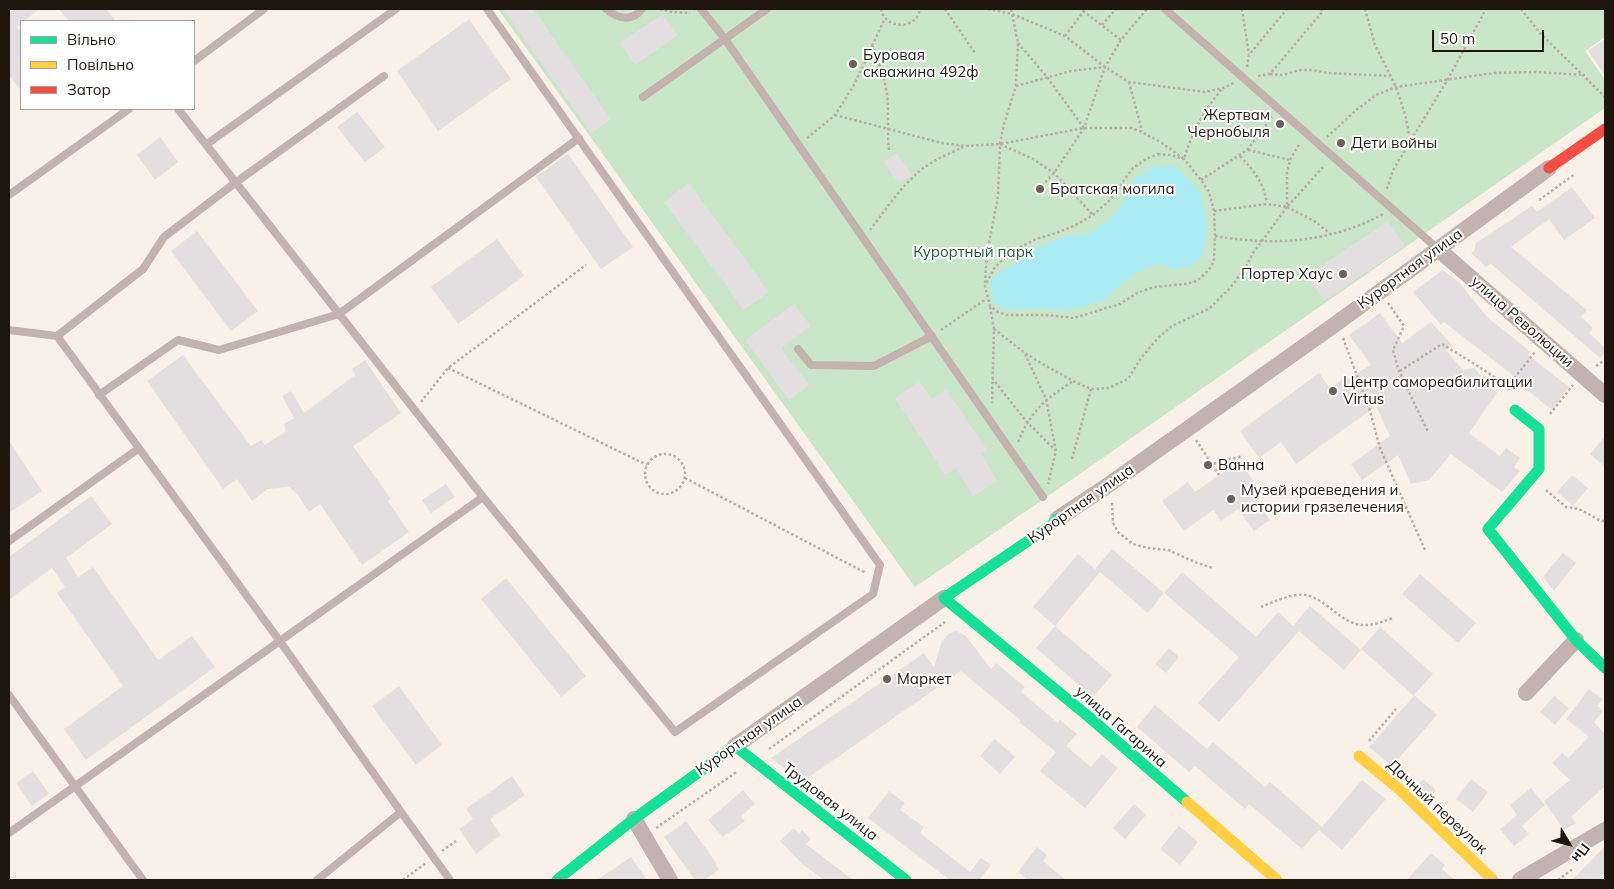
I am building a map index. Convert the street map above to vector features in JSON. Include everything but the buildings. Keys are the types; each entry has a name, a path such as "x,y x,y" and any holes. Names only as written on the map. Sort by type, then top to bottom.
{"street":[{"name":"Курортная улица","path":"557,880 634,819 735,746 944,598 1053,524 1055,515 1104,488 1337,323 1605,129"},
{"name":"улица Революции","path":"1438,249 1605,395"},
{"path":"1515,410 1539,429 1539,470 1488,529 1576,640 1605,668"},
{"name":"улица Гагарина","path":"944,598 1089,718 1277,880"},
{"path":"1526,693 1576,640"},
{"name":"Трудовая улица","path":"735,746 906,880"},
{"name":"Дачный переулок","path":"1362,752 1493,880"},
{"path":"634,819 670,880"},
{"path":"1520,880 1605,830"}],"lane":[{"path":"195,60 264,9"},
{"path":"207,144 396,9"},
{"path":"179,110 483,497 675,732 873,594 880,565 487,9"},
{"path":"606,9 618,17 628,18 638,14 642,9"},
{"path":"643,97 767,9"},
{"path":"1165,9 1438,249"},
{"path":"703,11 725,39 1043,497"},
{"path":"9,330 56,336 143,269 164,237 235,182 384,76"},
{"path":"9,195 128,110"},
{"path":"99,395 178,340 219,350 339,314 579,138"},
{"path":"56,336 279,640 450,880"},
{"path":"798,349 811,365 874,366 932,336"},
{"path":"9,541 138,449"},
{"path":"9,833 483,497"},
{"path":"9,695 143,880"},
{"path":"317,880 400,812"}],"path":[{"path":"660,9 683,14 703,11"},
{"path":"880,9 888,22 905,25 917,18 920,9"},
{"path":"945,9 975,53"},
{"path":"988,9 1012,14 1065,36 1105,67 1129,82 1205,92 1223,88 1244,78 1270,74 1283,75 1300,70 1391,76"},
{"path":"992,422 994,330 985,286 986,254 998,196 1000,144 1016,86 1018,43 1010,9"},
{"path":"1102,26 1116,9"},
{"path":"1042,186 1054,173 1084,128 1105,67 1121,40 1147,9"},
{"path":"1242,9 1250,55"},
{"path":"1244,78 1250,55 1287,9"},
{"path":"1270,74 1323,11 1320,9"},
{"path":"1365,9 1375,45 1396,87 1405,114 1410,140"},
{"path":"1385,202 1393,170 1448,79 1486,9"},
{"path":"1521,9 1540,34 1585,75 1605,97"},
{"path":"1065,36 1084,10 1121,40"},
{"path":"798,144 821,128 835,115 854,85 885,18"},
{"path":"1018,43 1047,77 1084,128"},
{"path":"872,45 882,70 887,96 889,150"},
{"path":"1016,86 1071,71 1105,67"},
{"path":"1320,144 1355,110 1376,95 1396,87 1502,73 1535,72 1585,75"},
{"path":"1129,82 1142,132"},
{"path":"1184,159 1190,138 1201,117 1223,88"},
{"path":"1202,180 1247,150 1279,108"},
{"path":"835,115 942,143 965,146 1000,144 1084,128 1131,128 1162,143 1184,159 1202,180 1214,211 1214,261 1208,271 1197,281 1154,288 1137,293 1120,304 1074,318 1047,315 1007,315 998,312 990,306"},
{"path":"1287,207 1287,173 1290,160 1294,151 1307,134"},
{"path":"1000,144 1033,159 1054,173 1093,215"},
{"path":"863,238 916,174 965,146"},
{"path":"1247,150 1290,160"},
{"path":"985,286 995,268 1011,252 1036,239 1076,225 1093,215 1112,199 1132,168 1146,159 1158,154 1184,159"},
{"path":"994,330 1024,353 1073,381 1092,389 1109,388 1128,378 1158,338 1172,326 1210,308 1231,287 1287,207 1333,155"},
{"path":"1240,156 1256,173 1262,183 1267,204"},
{"path":"1538,200 1576,174"},
{"path":"1214,211 1259,204 1287,207 1314,221 1332,235"},
{"path":"1215,236 1262,242 1283,242 1332,235 1363,225 1393,208"},
{"path":"415,411 448,368 586,265"},
{"path":"1379,292 1404,326 1393,350 1399,371 1428,432"},
{"path":"932,336 987,298"},
{"path":"1337,323 1370,411 1380,448 1425,550"},
{"path":"1399,371 1442,344 1508,386 1543,341"},
{"path":"1024,353 1046,399 1056,452 1043,497"},
{"path":"1539,429 1582,374 1605,360"},
{"path":"448,368 647,465"},
{"path":"992,378 1027,422 1056,452"},
{"path":"1014,454 1027,422 1046,399 1073,381"},
{"path":"1072,459 1092,389"},
{"path":"1188,428 1219,475"},
{"path":"672,454 683,464 685,471 685,478 681,487 675,491 661,494 655,491 646,479 647,465 655,456 672,454"},
{"path":"1210,464 1243,456"},
{"path":"685,478 877,578"},
{"path":"1531,478 1566,507 1579,509 1601,521 1605,521"},
{"path":"1111,500 1113,523 1118,532 1133,544 1168,550 1213,568"},
{"path":"1261,607 1294,596 1307,595 1321,602 1348,622 1359,626 1376,624 1393,618"},
{"path":"644,836 753,761 960,611"},
{"path":"1362,752 1396,709"}],"green space":[{"name":"Курортный парк","path":"498,9 1605,9 1605,37 1585,51 1605,80 1605,108 915,587"}],"water":[{"path":"1157,165 1175,166 1199,191 1207,226 1203,255 1193,265 1175,270 1163,264 1156,264 1141,270 1122,283 1105,300 1069,311 1042,308 1004,310 993,301 990,283 998,272 1011,266 1025,253 1066,236 1088,234 1102,225 1117,211 1137,177"}],"traffic: fast":[{"path":"1515,410 1539,429 1539,469 1488,529 1576,640 1605,668"},
{"path":"1057,519 1053,524 944,598 1089,717 1187,802"},
{"path":"557,880 634,819 735,746 906,880"}],"traffic: slow":[{"path":"1359,756 1399,789 1493,880"},
{"path":"1187,802 1277,880"}],"traffic: jam":[{"path":"1549,168 1605,129"}],"place":[{"name":"Буровая скважина 492ф","path":"853,64"},
{"name":"Жертвам Чернобыля","path":"1280,124"},
{"name":"Дети войны","path":"1341,143"},
{"name":"Братская могила","path":"1040,189"},
{"name":"Портер Хаус","path":"1343,274"},
{"name":"Центр самореабилитации Virtus","path":"1333,391"},
{"name":"Ванна","path":"1208,465"},
{"name":"Музей краеведения и истории грязелечения","path":"1231,499"},
{"name":"Маркет","path":"887,679"}]}
